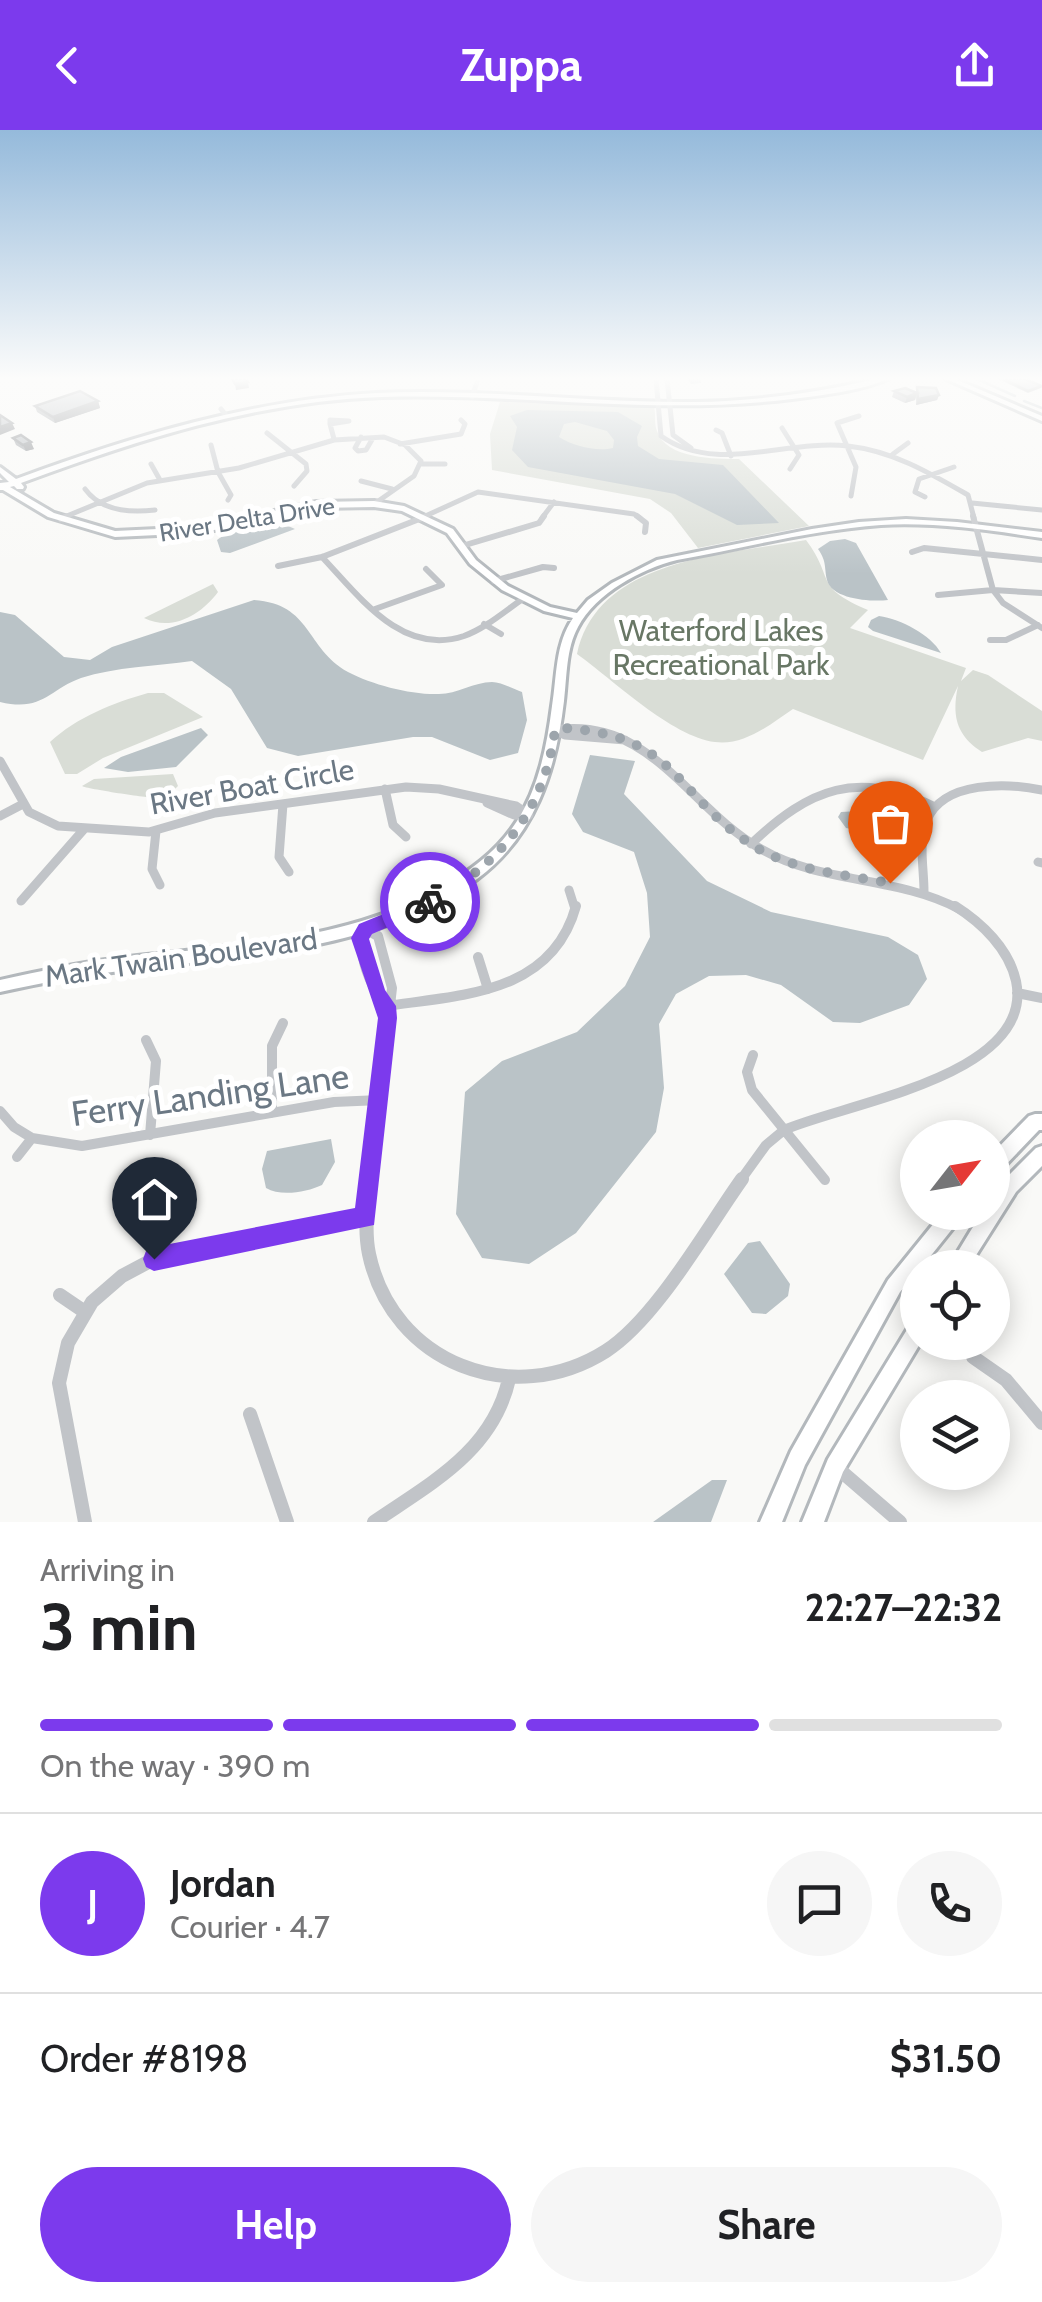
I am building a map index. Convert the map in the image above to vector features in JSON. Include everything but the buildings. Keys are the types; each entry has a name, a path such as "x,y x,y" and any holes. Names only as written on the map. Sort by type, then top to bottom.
{"street":[{"path":"5,483 117,444"},
{"path":"280,444 306,464 307,471 294,486"},
{"path":"61,519 160,480 218,472 317,444"},
{"path":"400,444 416,454 422,464"},
{"path":"672,444 691,454 717,456 794,446 849,446 893,454 961,490 972,503 993,590 1003,603 1040,626"},
{"path":"686,444 717,456"},
{"path":"726,444 731,456"},
{"path":"893,454 907,444"},
{"path":"211,445 218,472 231,495 228,500"},
{"path":"790,469 798,461 794,446"},
{"path":"849,446 856,475 851,496"},
{"path":"151,464 160,480"},
{"path":"422,464 444,464"},
{"path":"374,504 392,488 415,476 422,464"},
{"path":"925,497 915,492 916,483 954,467"},
{"name":"River Delta Drive","path":"0,469 5,483 61,519 115,534 200,530 316,505 374,504 422,516 450,531 494,581 524,598 578,616"},
{"path":"361,481 392,488"},
{"path":"85,489 97,502 128,511 155,510"},
{"path":"278,566 390,533 478,492 634,514 646,524 644,532"},
{"path":"462,546 539,523 554,502"},
{"path":"972,503 1042,510"},
{"path":"578,616 611,588 656,563 854,525 908,522 1042,535"},
{"path":"912,552 924,548 1042,560"},
{"path":"322,556 398,632 427,641 456,638 524,598"},
{"path":"494,581 543,567 554,568"},
{"path":"374,608 442,585 426,570"},
{"path":"938,594 993,590 1042,593"},
{"name":"Mark Twain Boulevard","path":"0,986 108,963 304,942 365,929 420,907 472,877 501,852 529,815 551,760 567,638 578,616"},
{"path":"484,624 502,634"},
{"path":"990,640 1006,640 1040,626"},
{"path":"386,1006 377,994 360,943 365,929 378,936 392,990 386,1006 366,1217 373,1272 401,1323 424,1346 448,1362 508,1380 565,1374 594,1361 621,1342 766,1145 784,1130 806,1118 947,1073 971,1061 1006,1034 1014,1018 1018,993 1011,966 990,933 962,911 924,892 792,863 751,844 658,757 627,740 564,735 555,730"},
{"path":"0,760 23,804 0,816"},
{"path":"924,892 926,825 935,807 987,786 1042,790"},
{"name":"River Boat Circle","path":"23,804 42,821 85,828 156,831 215,814 385,790 431,788 485,802 514,815 529,815"},
{"path":"751,844 800,802 836,789 886,790 917,797 935,807"},
{"path":"385,790 393,825 406,837"},
{"path":"283,804 280,857 289,872"},
{"path":"20,901 85,828"},
{"path":"156,831 152,869 160,884"},
{"path":"386,1006 488,989 527,973 554,950 575,916 575,899 569,890"},
{"path":"478,958 488,989"},
{"path":"1018,993 1042,998"},
{"path":"272,1113 272,1046 283,1023"},
{"path":"146,1040 156,1062 150,1135"},
{"path":"754,1055 747,1072 749,1084 825,1180"},
{"name":"Ferry Landing Lane","path":"0,1111 14,1128 32,1138 53,1145 82,1146 346,1100 380,1100"},
{"path":"1010,1149 1036,1122 1042,1122"},
{"path":"17,1158 32,1138"},
{"path":"1010,1186 1042,1154"},
{"path":"85,1522 60,1396 64,1355 85,1312 111,1284 154,1259 366,1217"},
{"path":"771,1522 798,1458 894,1286 940,1230"},
{"path":"60,1295 85,1312"},
{"path":"814,1522 836,1466 900,1360"},
{"path":"976,1360 1006,1380 1042,1423"},
{"path":"374,1522 481,1442 501,1411 508,1380"},
{"path":"250,1414 288,1522"},
{"path":"836,1466 900,1522"}],"green space":[{"path":"491,444 667,444 693,456 739,459 809,526 698,548 671,513 650,499 492,470"},
{"name":"Waterford Lakes Recreational Park","path":"806,540 832,588 868,610 850,628 966,668 961,681 973,670 988,675 1042,711 1042,741 1028,738 982,752 966,738 958,723 958,686 923,760 793,709 747,737 715,742 698,738 662,719 577,654 590,622 611,597 638,579 704,557"},
{"path":"213,584 218,592 185,619 165,623 144,618"},
{"path":"148,693 164,693 203,717 103,758 77,774 65,774 50,742 96,712"},
{"path":"173,774 178,786 156,798 82,786 94,779"}],"shaded area":[{"path":"513,444 574,444 600,449 613,448 614,444 638,444 659,459 723,465 779,523 737,525 675,494 528,467 512,450"},
{"path":"279,522 295,529 230,553 221,552 217,540 225,534"},
{"path":"845,539 856,543 888,600 845,596 830,587 818,549 830,541"},
{"path":"254,600 287,610 334,662 369,681 428,694 492,682 522,692 527,720 518,753 490,760 432,737 298,756 267,748 231,689 192,661 94,674 36,702 0,702 0,612 15,615 64,657 90,660 112,647"},
{"path":"879,616 914,629 941,653 873,631 868,627"},
{"path":"201,728 208,735 176,767 128,772 104,768 121,757"},
{"path":"590,755 635,761 624,794 707,881 771,912 888,937 918,955 927,979 909,1005 860,1023 833,1022 781,985 746,975 709,976 676,994 659,1024 664,1088 656,1132 576,1233 529,1264 482,1258 456,1214 465,1092 502,1061 577,1032 625,986 650,937 647,893 634,852 583,832 572,814"},
{"path":"894,809 900,814 898,837 846,828 838,817 841,812"},
{"path":"331,1139 335,1162 322,1185 294,1192 266,1188 262,1169 267,1151"},
{"path":"760,1241 790,1284 788,1296 766,1314 752,1313 724,1274 748,1243"},
{"path":"712,1480 727,1480 711,1522 653,1522"}],"way so far":[{"path":"430,902 472,877 501,852 529,815 551,760 555,730 562,728 617,735 649,749 736,834 767,854 800,866 890,883"}],"route":[{"path":"154,1259 366,1217 387,1018 360,938 365,929 430,902"}]}
